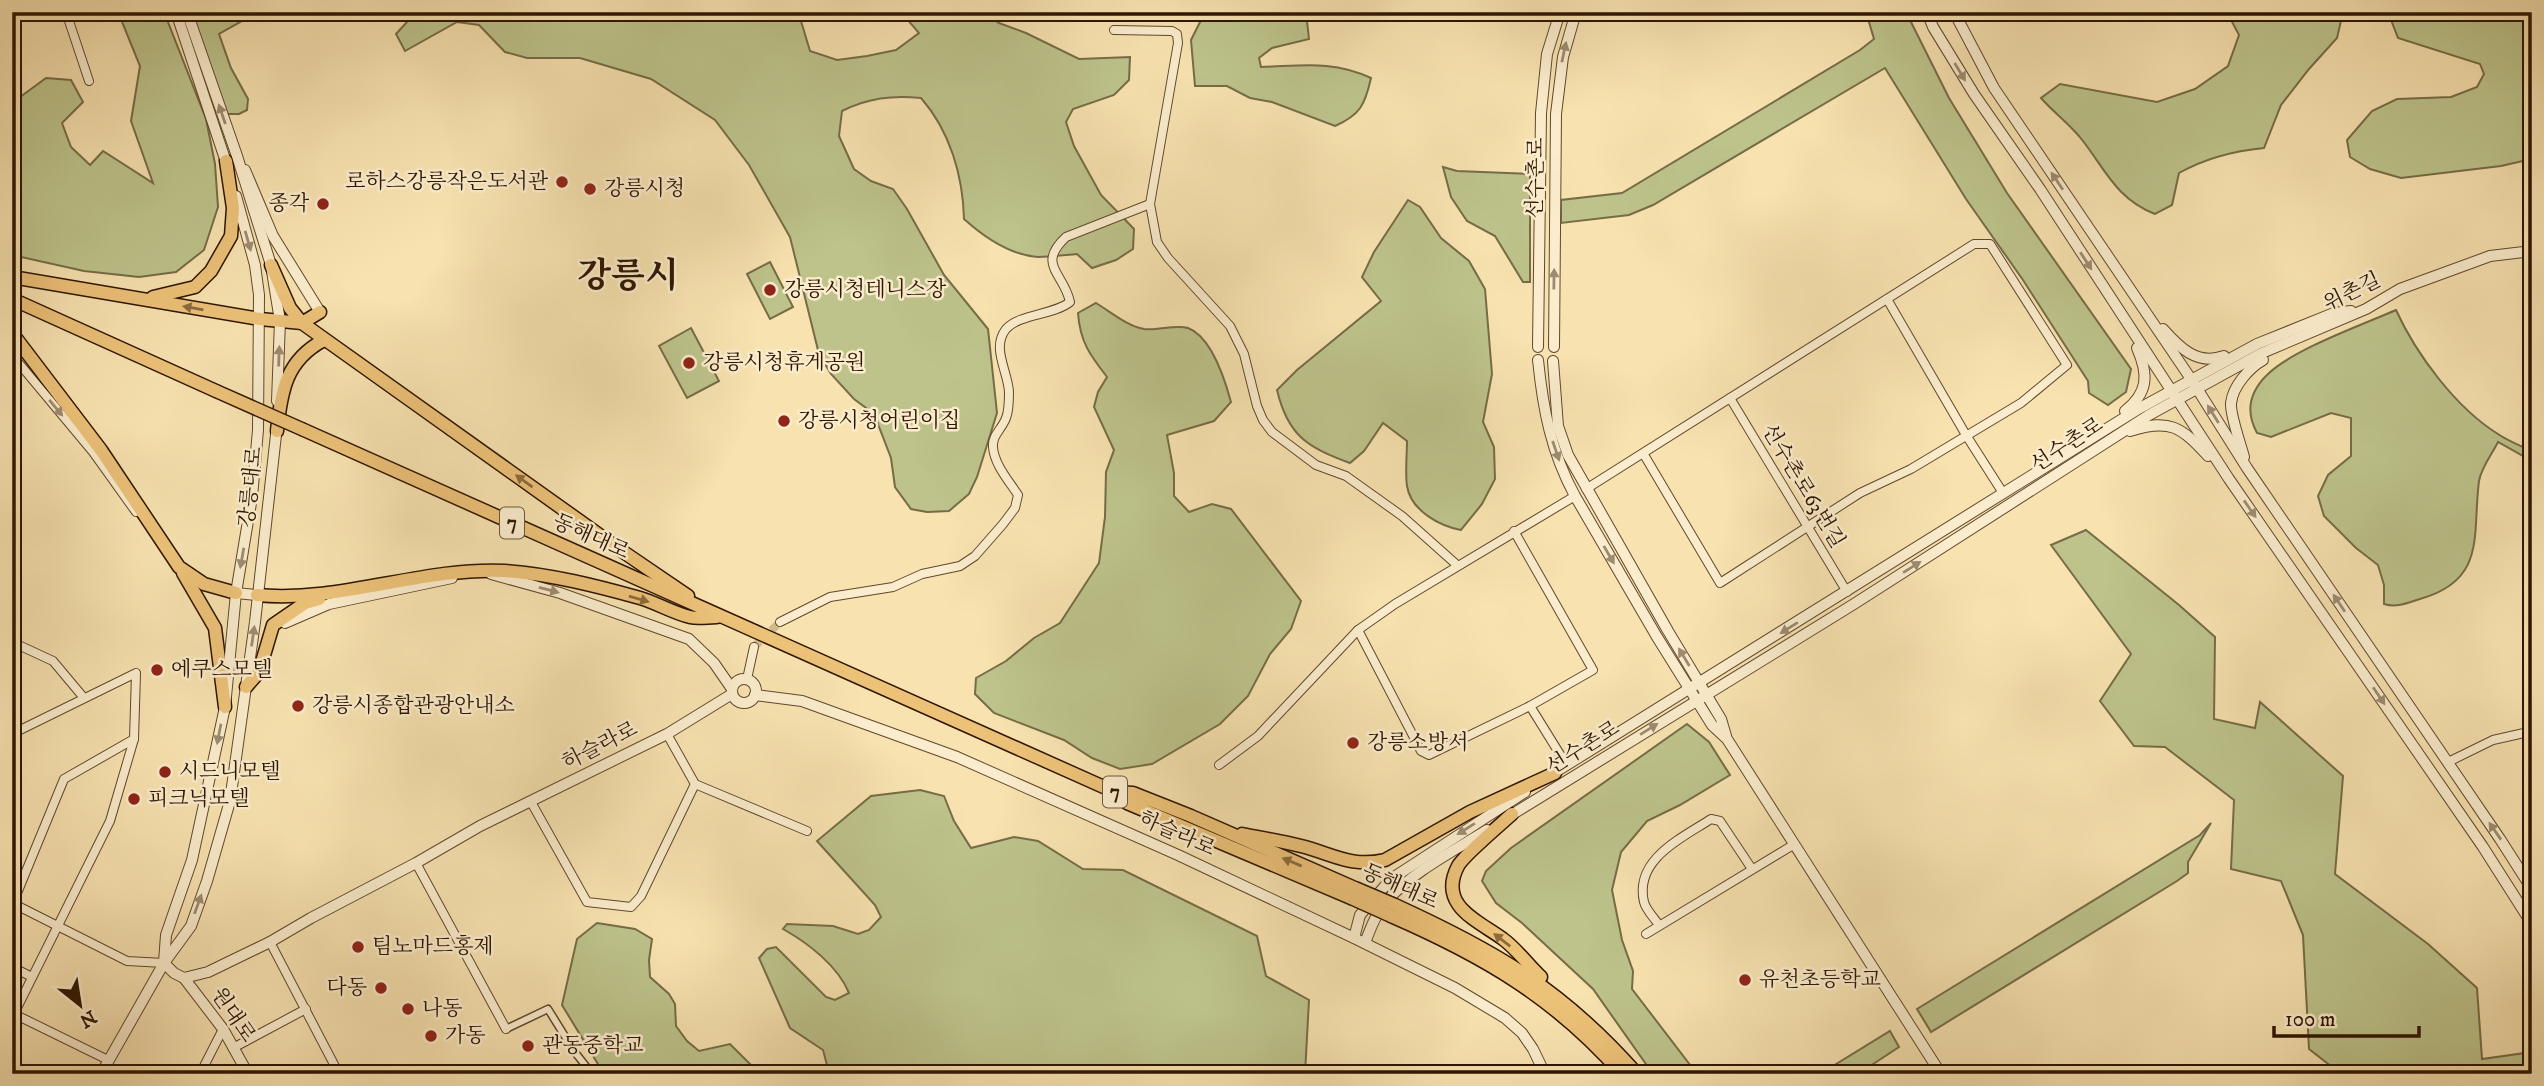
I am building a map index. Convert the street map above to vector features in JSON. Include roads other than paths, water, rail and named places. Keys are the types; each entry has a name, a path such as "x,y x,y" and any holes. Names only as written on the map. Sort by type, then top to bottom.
{"main road":[{"path":"141,299 174,294 195,287 211,271 231,236 231,159"},
{"path":"271,265 290,308 302,323 619,549 720,617"},
{"path":"12,277 260,319 302,323 320,312"},
{"name":"동해대로","path":"12,299 1115,792 1127,803 1353,893"},
{"path":"12,333 101,450 211,619 215,628 225,706"},
{"path":"277,430 281,396 290,371 309,348 324,340"},
{"path":"179,567 204,584 236,593"},
{"path":"246,687 259,672 273,625 305,603 457,572 506,571 571,581 642,599 691,617 720,617"},
{"path":"257,595 277,597 355,591"},
{"path":"1218,830 1302,846 1348,861 1372,863 1385,860 1469,812 1561,769"},
{"name":"동해대로","path":"1115,792 1133,793 1393,911 1482,946 1518,968 1568,1005 1609,1042 1637,1074"},
{"path":"1512,814 1458,865 1453,893 1468,917 1504,940 1568,1005"},
{"name":"동해대로","path":"1393,911 1507,974 1584,1033 1622,1074"}],"street":[{"path":"66,12 89,80"},
{"name":"강릉대로","path":"101,1074 164,963 191,926 230,801 277,430 280,321 271,265 176,12"},
{"name":"강릉대로","path":"164,963 166,935 192,860 225,706 236,593 252,496 258,430 260,319 255,265 231,159 187,12"},
{"name":"선수촌로","path":"1538,347 1541,113 1547,54 1559,12"},
{"name":"선수촌로","path":"1553,347 1556,114 1563,57 1576,12"},
{"path":"1927,12 1933,27 1974,94 2040,189 2229,479 2323,613 2532,924"},
{"path":"1954,12 1994,88 2532,889"},
{"path":"1114,30 1172,31 1177,34 1178,43 1150,204 1157,242 1168,258 1230,326 1244,354 1263,420 1272,432 1315,465 1346,476 1402,516 1457,565"},
{"path":"231,159 252,182 274,236 320,312"},
{"path":"780,622 830,597 893,587 938,569 960,566 975,556 1015,508 1017,495 996,460 993,446 995,436 1007,416 1009,389 999,345 1002,336 1008,327 1059,309 1070,302 1054,270 1051,257 1055,247 1066,237 1150,204"},
{"path":"1219,765 1258,736 1357,631 1395,604 1575,496 1586,489 1730,398 1974,244 1990,244 2067,365 2021,403 1911,469 1860,494 1720,583 1643,453"},
{"name":"위촌길","path":"2194,384 2366,309 2400,289 2490,256 2532,251"},
{"path":"1887,299 2003,493"},
{"path":"2142,307 2182,350 2194,357 2215,359 2334,313 2366,309"},
{"path":"2098,432 2135,402 2144,391 2143,361 2125,322"},
{"path":"324,340 336,333"},
{"path":"2247,468 2231,404 2242,380 2252,367 2290,342"},
{"path":"1727,739 1721,719 1706,694 1695,686 1563,473 1545,421 1536,354 1538,347 1546,344 1553,347 1556,355 1553,361 1558,426 1568,455 1695,686 1696,700 1712,725 1727,739 1941,1074"},
{"path":"2194,384 2257,344"},
{"path":"12,355 93,452 211,619"},
{"path":"1538,360 1546,364 1553,361"},
{"name":"선수촌로","path":"1366,943 1373,921 1387,900 1402,885 1512,814 1854,604 2194,384"},
{"name":"선수촌로","path":"1354,938 1360,915 1391,879 1561,769 1847,592 2098,432 2174,396"},
{"name":"선수촌로63번길","path":"1730,398 1847,592"},
{"path":"2116,436 2140,428 2169,425 2186,432 2229,479"},
{"path":"1357,631 1421,751 1429,755 1530,706 1593,670 1514,531"},
{"path":"457,572 479,575"},
{"path":"271,629 329,604 492,574 560,593 689,639 714,663 737,701 751,701 755,695 753,683 747,680 736,682 732,691"},
{"path":"1847,592 1854,604"},
{"path":"236,593 257,595"},
{"path":"12,642 53,661 84,698"},
{"path":"747,680 754,647"},
{"path":"12,746 18,731 136,673 134,739 110,821 13,1015 108,1060"},
{"name":"하슬라로","path":"184,978 208,972 270,942 480,826 667,734 732,691"},
{"name":"하슬라로","path":"755,695 802,701 957,757 1178,855 1366,943 1455,988 1505,1018 1533,1049 1545,1074"},
{"name":"선수촌로","path":"1530,706 1561,769"},
{"path":"2448,762 2493,740 2524,733 2532,725"},
{"path":"667,734 695,784 807,831"},
{"path":"134,739 64,779 13,903 127,961 164,963"},
{"path":"531,802 587,902 631,907 641,896 695,784"},
{"path":"1659,925 1644,903 1645,878 1655,857 1711,819 1720,821 1752,869"},
{"path":"1646,934 1793,845"},
{"path":"416,863 506,1029 548,1009 592,1074"},
{"path":"270,942 339,1074"},
{"name":"원대로","path":"164,963 184,978 223,1029 248,1074"},
{"path":"12,967 32,977"},
{"path":"233,1048 306,1009"},
{"path":"200,1074 223,1029"}],"tunnel":[{"path":"754,647 780,622"}],"place":[{"name":"로하스강릉작은도서관","path":"562,182"},
{"name":"강릉시청","path":"590,189"},
{"name":"종각","path":"323,204"},
{"name":"강릉시청테니스장","path":"770,290"},
{"name":"강릉시청휴게공원","path":"689,363"},
{"name":"강릉시청어린이집","path":"784,421"},
{"name":"에쿠스모텔","path":"157,670"},
{"name":"강릉시종합관광안내소","path":"298,706"},
{"name":"강릉소방서","path":"1353,743"},
{"name":"시드니모텔","path":"165,772"},
{"name":"피크닉모텔","path":"134,799"},
{"name":"팀노마드홍제","path":"358,947"},
{"name":"유천초등학교","path":"1745,980"},
{"name":"다동","path":"381,988"},
{"name":"나동","path":"408,1009"},
{"name":"가동","path":"431,1036"},
{"name":"관동중학교","path":"528,1046"}],"district":[{"name":"강릉시","path":"628,277"}]}
